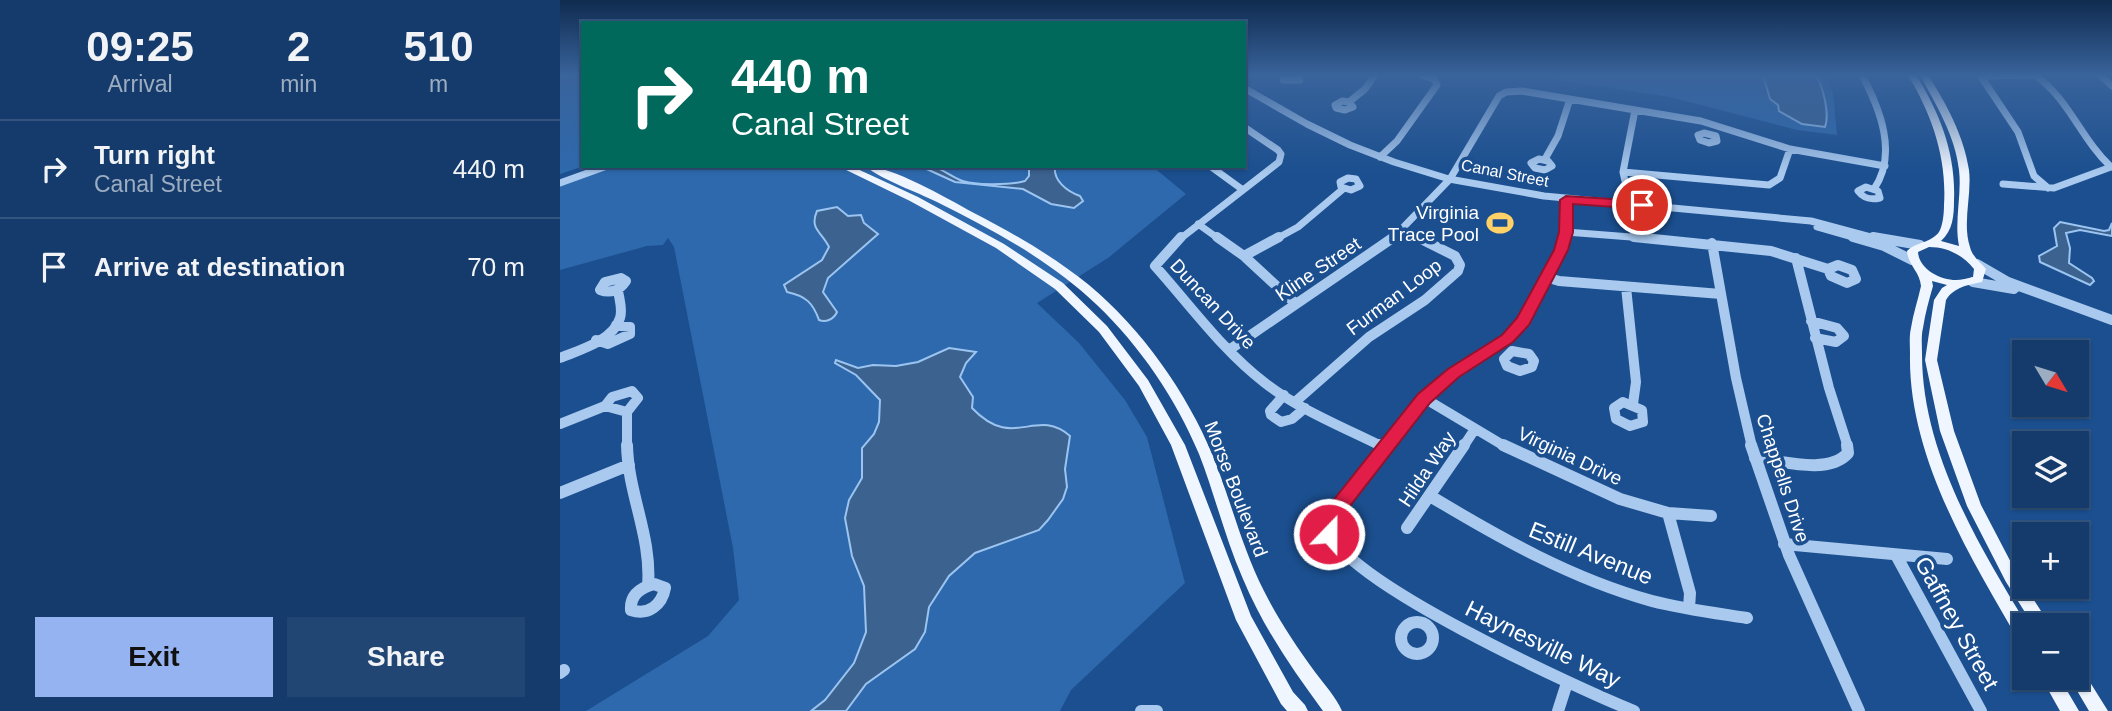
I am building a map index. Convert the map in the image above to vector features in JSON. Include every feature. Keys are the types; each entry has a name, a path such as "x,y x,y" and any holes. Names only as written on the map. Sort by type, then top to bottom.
{"main road":[{"path":"1930,108 1937,122 1949,170 1950,196 1947,227 1939,239 1912,251 1927,286 1913,350 1922,413 1949,494 1993,583 2012,614"},
{"path":"1916,265 1937,279 1957,284 1973,282 1980,275 1961,242 1965,198 1959,152 1943,108"},
{"name":"Morse Boulevard","path":"847,168 914,199 1000,246 1059,286 1103,329 1144,383 1178,445 1244,620 1287,698 1299,711"},
{"name":"Morse Boulevard","path":"874,168 942,200 1031,251 1087,290 1126,330 1162,377 1197,435 1224,501 1251,581 1291,654 1333,711"},
{"path":"1924,244 1948,246 1973,260"},
{"path":"1957,284 1946,290 1940,299 1931,360 1947,431 1974,506 2011,577 2034,613"},
{"path":"2057,690 2070,711"},
{"path":"2085,690 2099,711"}],"street":[{"name":"Canal Street","path":"1277,108 1315,130 1380,157 1450,179 1566,200 1779,218 1898,243 1924,244"},
{"path":"1380,157 1397,141 1420,108"},
{"name":"Kline Street","path":"1229,350 1371,255 1403,230 1450,179 1493,108"},
{"path":"1545,159 1558,136 1567,108"},
{"path":"1624,108 1715,125 1790,149 1885,166"},
{"path":"1874,189 1883,179 1885,166 1885,148 1877,108"},
{"path":"2002,108 2018,132 2035,176 2048,188"},
{"path":"2067,108 2098,154 2111,167"},
{"path":"1630,204 1623,172 1635,110"},
{"path":"1710,133 1715,125"},
{"name":"Duncan Drive","path":"1246,128 1281,154 1279,162 1198,224 1166,252 1155,267 1229,350 1265,383 1300,405 1385,448"},
{"path":"1623,172 1769,185 1780,178 1790,149"},
{"path":"2003,184 2048,188 2062,186 2096,170 2111,167"},
{"path":"560,177 585,168"},
{"path":"560,183 601,168"},
{"path":"1213,168 1243,190"},
{"path":"1244,256 1298,227 1343,189"},
{"name":"Haynesville Way","path":"1566,200 1566,232 1561,250 1523,321 1497,346 1453,373 1424,398 1331,518 1329,534 1331,541 1345,555 1434,614 1567,683 1634,711"},
{"path":"1198,224 1244,256 1296,304"},
{"name":"Furman Loop","path":"1300,405 1369,337 1425,300 1458,271 1460,265 1455,256 1403,230"},
{"name":"Canal Street","path":"1841,230 1884,246 1916,265"},
{"path":"1566,232 1712,243 1771,251 1828,269"},
{"name":"Chappells Drive","path":"1712,243 1735,379 1755,458 1784,544 1859,711"},
{"path":"1755,458 1824,465 1834,464 1846,457 1847,440 1815,338 1796,258"},
{"path":"1973,260 2008,282 2112,320"},
{"path":"1546,278 1721,294"},
{"path":"1973,282 2049,298"},
{"path":"1626,287 1636,382 1633,404"},
{"path":"560,358 596,340 616,324 620,316 618,290"},
{"path":"1811,321 1833,326 1844,336 1836,342 1815,338"},
{"path":"596,340 608,344 630,334 630,327 616,324"},
{"path":"1497,346 1508,353"},
{"path":"560,424 605,406 612,397 632,391 639,398 627,412 629,466 649,538 651,569 648,586"},
{"path":"1284,395 1270,411 1271,415 1281,422 1293,419 1300,405"},
{"name":"Virginia Drive","path":"1424,398 1508,448 1620,499 1668,513 1711,516"},
{"path":"605,406 627,412"},
{"name":"Hilda Way","path":"1407,528 1475,429"},
{"path":"560,493 629,466"},
{"name":"Estill Avenue","path":"1430,496 1531,553 1618,590 1653,601 1747,618"},
{"path":"1668,513 1690,593 1689,608"},
{"path":"1784,544 1947,559"},
{"name":"Gaffney Street","path":"1896,555 1981,711"},
{"name":"Haynesville Way","path":"1426,625 1434,614"},
{"path":"1558,711 1567,683"},
{"path":"1141,711 1157,711"}],"shaded area":[{"path":"560,108 581,108 581,167 560,174"},
{"path":"1713,108 1834,108 1837,135 1797,130"},
{"path":"1779,108 1826,108 1825,127 1802,124"},
{"path":"607,168 1154,168 1186,194 1108,258 1037,303 1079,343 1125,400 1147,437 1185,583 1071,690 1060,711 586,711 708,636 739,600 733,548 674,247 668,238 663,245 647,246 560,270 560,185"},
{"path":"924,168 937,168 966,182 993,184 1025,181 1029,176 1029,168 1055,168 1056,176 1062,184 1083,201 1074,208 1051,204 1023,189 955,182"},
{"path":"837,207 848,216 861,215 864,223 878,234 828,278 823,292 837,312 830,320 822,321 808,301 787,292 784,285 822,260 829,247 815,226 815,217 817,211"},
{"path":"2060,222 2104,231 2109,230 2112,223 2112,236 2080,230 2066,233 2070,248 2069,263 2092,278 2094,281 2090,285 2040,262 2039,256 2057,246 2054,228"},
{"path":"949,348 976,352 966,363 960,377 973,397 972,408 987,421 1000,427 1012,428 1046,425 1070,436 1065,469 1067,487 1063,499 1039,530 975,553 949,576 929,607 925,632 915,649 866,684 846,711 811,711 825,700 854,663 866,632 864,586 852,556 845,518 849,500 862,478 862,448 874,434 879,422 880,400 856,375 835,363 836,360 858,368 873,365 896,366 918,362"}],"place":[{"name":"Virginia Trace Pool","path":"1500,223"}],"route":[{"path":"1329,534 1329,525 1336,509 1424,398 1453,373 1478,360 1508,338 1531,311 1561,250 1566,232 1566,200 1642,205"}]}
